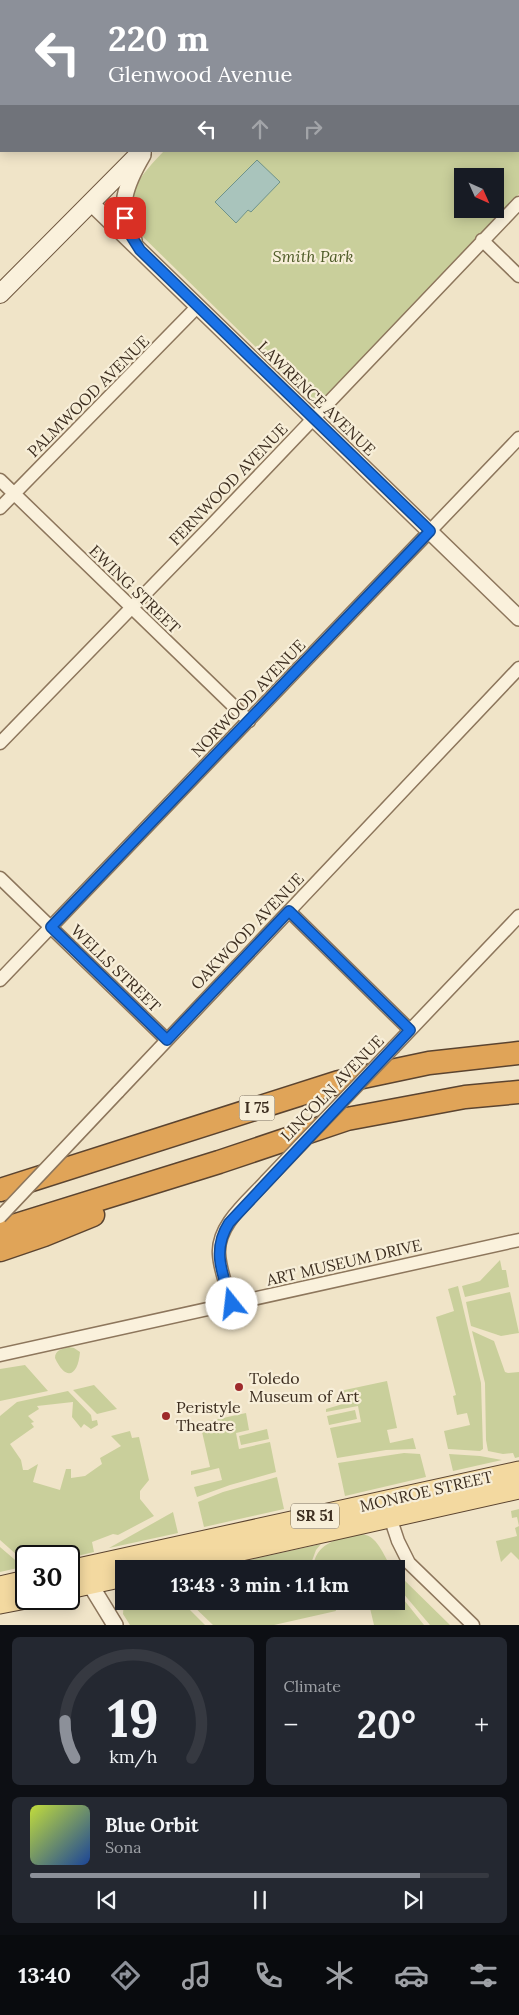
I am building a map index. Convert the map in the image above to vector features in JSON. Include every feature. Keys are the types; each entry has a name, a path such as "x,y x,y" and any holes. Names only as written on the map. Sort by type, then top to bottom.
{"highway":[{"name":"I 75","path":"0,1190 339,1082 428,1063 519,1053"},
{"name":"I 75","path":"0,1230 220,1162 347,1119 465,1097 519,1092"},
{"path":"0,1250 44,1235 220,1162"}],"main road":[{"path":"0,294 142,152"},
{"name":"MONROE STREET","path":"195,1560 388,1509 519,1470"},
{"name":"MONROE STREET","path":"80,1568 388,1509 519,1489"},
{"path":"80,1586 115,1579"},
{"path":"0,1586 15,1583"},
{"path":"0,1604 15,1601"}],"street":[{"path":"140,250 127,226 124,210 129,183 143,152"},
{"name":"LAWRENCE AVENUE","path":"91,203 519,618"},
{"name":"FERNWOOD AVENUE","path":"0,742 132,608 519,203"},
{"path":"482,240 519,276"},
{"name":"PALMWOOD AVENUE","path":"0,508 198,306"},
{"name":"NORWOOD AVENUE","path":"0,980 519,438"},
{"name":"EWING STREET","path":"0,480 249,721"},
{"name":"OAKWOOD AVENUE","path":"0,1217 519,668"},
{"name":"WELLS STREET","path":"0,878 167,1040"},
{"path":"289,911 410,1030"},
{"name":"LINCOLN AVENUE","path":"232,1304 219,1256 220,1240 229,1223 266,1181 519,916"},
{"name":"ART MUSEUM DRIVE","path":"0,1355 519,1240"},
{"path":"388,1509 398,1542 409,1563 473,1625"},
{"path":"80,1575 90,1584 115,1625"}],"green space":[{"name":"Smith Park","path":"163,152 519,152 519,194 504,210 504,168 454,168 454,218 496,218 325,397 317,401 307,397 139,233 133,221 131,209 135,188 140,179"},
{"path":"500,1260 502,1270 506,1270 509,1287 465,1297 462,1286 480,1281"},
{"path":"458,1286 481,1383 483,1449 480,1451 448,1449 444,1431 470,1425 467,1413 457,1415 453,1396 456,1395 436,1317 454,1311 448,1289"},
{"path":"510,1292 519,1333 501,1336 471,1326 466,1302"},
{"path":"472,1331 494,1341 505,1372 519,1372 519,1457 515,1458 513,1453 503,1454 488,1451 486,1440 485,1383"},
{"path":"69,1347 80,1352 74,1371 67,1373 59,1366 55,1355 61,1349"},
{"path":"25,1365 48,1391 0,1401 0,1369"},
{"path":"387,1381 397,1428 387,1430 390,1443 413,1438 416,1449 386,1450 337,1458 330,1428 361,1422 358,1406 326,1412 326,1409 343,1404 340,1391"},
{"path":"94,1385 117,1409 97,1414 73,1390"},
{"path":"68,1391 91,1415 92,1421 97,1420 98,1425 91,1429 84,1424 81,1428 72,1417 73,1402 37,1406 39,1409 28,1416 34,1422 31,1423 34,1427 10,1444 21,1460 23,1470 28,1470 38,1464 33,1482 60,1490 66,1469 71,1469 71,1478 85,1476 102,1464 100,1458 121,1446 111,1436 130,1431 132,1438 139,1437 149,1480 140,1491 140,1499 154,1516 118,1535 113,1534 92,1542 94,1552 80,1555 80,1545 15,1545 15,1553 0,1540 0,1416 17,1402"},
{"path":"355,1410 357,1419 329,1425 327,1416"},
{"path":"246,1413 249,1430 236,1433 239,1449 270,1442 276,1472 197,1497 194,1487 222,1480 219,1468 191,1475 191,1471 210,1467 200,1423"},
{"path":"267,1429 269,1439 241,1445 239,1436"},
{"path":"404,1453 420,1454 426,1477 345,1496 338,1463"},
{"path":"449,1454 480,1456 502,1460 453,1471"},
{"path":"277,1477 284,1509 204,1527 198,1502 223,1492"},
{"path":"519,1509 519,1526 517,1517 512,1518 511,1511"},
{"path":"173,1512 178,1533 109,1548"},
{"path":"519,1526 519,1560 511,1552 501,1562 496,1541 517,1536 515,1528"},
{"path":"357,1534 364,1534 375,1541 387,1560 315,1560 323,1548 335,1541"},
{"path":"321,1544 316,1550 312,1560 249,1560"},
{"path":"0,1547 15,1560 15,1569 0,1572"},
{"path":"405,1581 450,1625 430,1625 405,1596"},
{"path":"405,1601 424,1625 374,1625 370,1610 405,1610"},
{"path":"123,1610 190,1610 205,1625 130,1625 123,1614"},
{"path":"197,1610 336,1611 274,1625 213,1625"}],"water":[{"path":"257,160 280,182 251,212 248,210 236,223 215,202"}],"place":[{"name":"Toledo Museum of Art","path":"239,1387"},
{"name":"Peristyle Theatre","path":"166,1416"}],"route":[{"path":"125,218 130,234 140,250 430,531 51,927 167,1040 289,911 410,1030 250,1198 223,1231 219,1246 219,1256 232,1304"}]}
